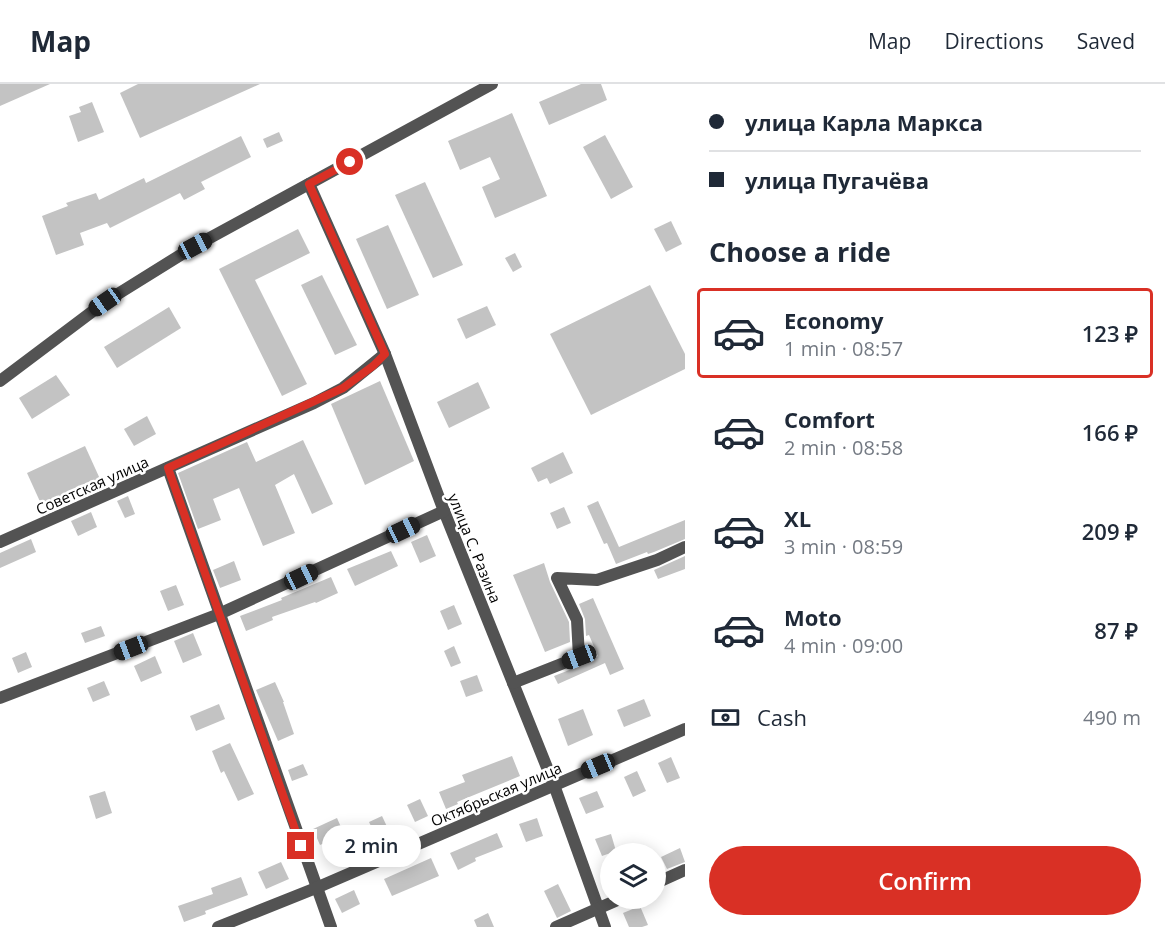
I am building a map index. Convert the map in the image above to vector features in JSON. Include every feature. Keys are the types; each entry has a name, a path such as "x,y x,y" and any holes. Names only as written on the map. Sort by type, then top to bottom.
{"street":[{"path":"0,381 105,302 195,246 492,84"},
{"name":"улица С. Разина","path":"309,184 385,354 444,511 554,785 605,927"},
{"name":"Советская улица","path":"0,542 343,388 385,354"},
{"path":"168,468 331,927"},
{"path":"0,698 219,614 444,511"},
{"path":"513,683 579,657 577,620 557,578 597,580 657,560 685,547"},
{"name":"Октябрьская улица","path":"218,927 316,888 685,729"},
{"path":"666,879 685,870"},
{"path":"556,927 598,910"}],"building":[{"path":"0,84 50,84 0,106"},
{"path":"138,84 260,84 140,138 120,93"},
{"path":"581,84 601,84 607,100 549,125 539,102"},
{"path":"92,102 104,132 78,142 69,116 81,112 79,107"},
{"path":"512,113 547,196 495,218 482,187 500,179 490,157 460,170 448,141"},
{"path":"279,132 283,141 267,148 263,139"},
{"path":"605,135 633,187 611,199 583,147"},
{"path":"241,136 251,157 201,182 205,189 184,200 180,193 110,228 107,223 80,233 84,245 56,255 42,216 68,206 66,203 96,193 99,200 144,178 146,183"},
{"path":"425,182 463,265 433,278 395,195"},
{"path":"671,221 682,244 666,252 654,229"},
{"path":"388,225 419,295 387,309 356,239"},
{"path":"298,229 310,253 255,280 307,384 282,396 219,269"},
{"path":"515,253 522,267 513,272 505,258"},
{"path":"322,275 357,345 335,355 301,285"},
{"path":"650,285 685,354 685,369 591,415 550,334"},
{"path":"487,306 496,325 466,339 457,319"},
{"path":"169,307 181,328 117,368 104,347"},
{"path":"56,375 70,395 32,419 19,398"},
{"path":"380,381 414,461 365,485 331,404"},
{"path":"478,382 490,408 449,428 437,402"},
{"path":"147,416 156,434 134,446 124,429"},
{"path":"303,440 333,504 312,514 294,474 275,485 295,533 263,546 239,488 213,499 221,520 198,529 178,473 247,442 256,462"},
{"path":"85,446 100,479 42,506 27,473"},
{"path":"563,452 573,473 550,484 547,478 538,482 531,468"},
{"path":"128,496 135,514 125,518 117,501"},
{"path":"598,501 619,547 685,520 685,539 616,564 587,506"},
{"path":"564,507 571,523 557,529 550,513"},
{"path":"91,512 97,527 78,536 71,521"},
{"path":"427,535 436,556 420,563 411,542"},
{"path":"31,539 36,552 0,568 0,553"},
{"path":"391,551 398,566 355,586 347,569"},
{"path":"685,556 685,569 658,579 654,570"},
{"path":"234,561 241,580 220,588 213,570"},
{"path":"544,563 550,582 569,622 570,642 545,652 513,575"},
{"path":"331,577 338,593 316,603 272,617 273,620 246,631 240,616 282,600 281,598"},
{"path":"176,585 184,605 168,611 160,591"},
{"path":"593,598 624,669 610,675 605,663 558,684 554,676 598,656 589,635 586,636 585,619 579,604"},
{"path":"454,605 462,624 448,630 440,611"},
{"path":"101,626 105,636 85,643 81,633"},
{"path":"193,633 202,655 183,663 174,641"},
{"path":"454,646 461,663 451,667 444,651"},
{"path":"26,652 32,667 18,673 12,658"},
{"path":"155,656 162,673 141,682 134,666"},
{"path":"477,675 483,691 466,697 460,681"},
{"path":"104,681 110,695 93,702 87,688"},
{"path":"275,682 294,734 278,741 256,690"},
{"path":"644,699 651,716 624,727 617,710"},
{"path":"219,704 225,719 196,731 190,716"},
{"path":"583,709 593,735 568,746 558,719"},
{"path":"230,743 254,794 238,801 224,771 221,773 212,751"},
{"path":"512,756 520,776 457,802 458,804 446,809 439,792 465,782 462,775"},
{"path":"671,757 680,778 667,783 658,763"},
{"path":"303,764 308,775 292,781 288,770"},
{"path":"637,771 646,791 633,797 624,777"},
{"path":"105,791 112,813 96,819 89,796"},
{"path":"597,791 604,807 586,814 579,798"},
{"path":"420,799 428,816 415,822 407,805"},
{"path":"382,816 390,833 377,839 369,822"},
{"path":"337,818 344,834 320,845 313,829"},
{"path":"537,818 543,836 526,842 519,824"},
{"path":"497,833 503,847 475,858 476,861 458,870 450,853"},
{"path":"611,834 614,843 600,843 600,851 595,839"},
{"path":"680,848 685,862 667,869 666,855"},
{"path":"431,858 439,876 392,896 384,879"},
{"path":"281,862 289,879 266,889 258,872"},
{"path":"241,877 248,895 205,911 206,914 184,922 178,906 213,894 211,888"},
{"path":"558,884 571,911 557,918 544,891"},
{"path":"354,890 360,904 342,913 335,899"},
{"path":"633,909 641,909 648,925 629,927 623,913"},
{"path":"488,913 494,927 477,927 474,920"}],"route":[{"path":"301,846 168,468 343,388 385,354 309,184 350,162"}]}
